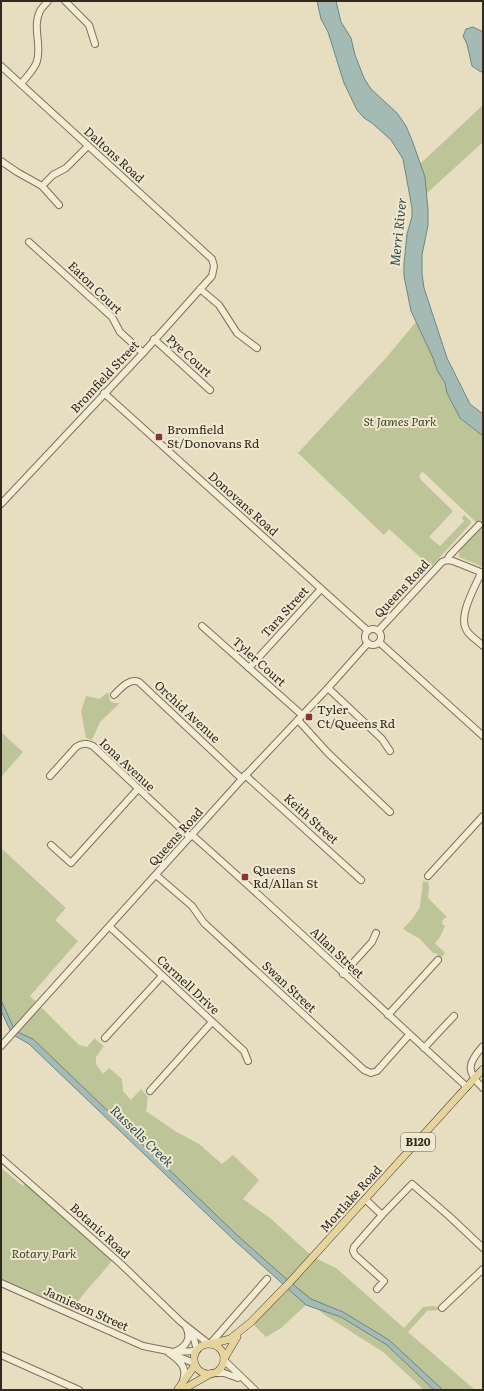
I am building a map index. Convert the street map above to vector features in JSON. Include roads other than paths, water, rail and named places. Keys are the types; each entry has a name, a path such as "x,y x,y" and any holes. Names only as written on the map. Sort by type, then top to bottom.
{"main road":[{"name":"Mortlake Road","path":"224,1359 230,1347 242,1331 286,1286 483,1069"},
{"name":"Mortlake Road","path":"210,1344 230,1340 242,1331"},
{"name":"B120","path":"197,1351 202,1346 210,1344"},
{"path":"210,1344 220,1349 224,1359"},
{"path":"197,1351 194,1356 195,1364 201,1372 212,1374"},
{"name":"B120","path":"180,1389 220,1369 224,1359"},
{"path":"180,1389 195,1364"}],"street":[{"path":"21,84 37,63 40,49 37,24 40,11 48,1"},
{"path":"65,1 89,25 95,44"},
{"name":"Daltons Road","path":"1,66 212,259"},
{"path":"42,186 53,175 66,168 88,146"},
{"path":"1,161 42,186 60,205"},
{"name":"Eaton Court","path":"29,242 112,317 120,332 142,353"},
{"name":"Bromfield Street","path":"1,504 212,276 214,266 212,259"},
{"path":"200,289 219,305 237,333 257,348"},
{"name":"Pye Court","path":"154,339 210,390"},
{"name":"Donovans Road","path":"104,393 368,631"},
{"name":"Queens Road","path":"378,631 479,524"},
{"path":"445,561 453,561 482,573 466,608 463,622 467,631 483,646"},
{"name":"Tara Street","path":"249,668 321,589"},
{"name":"Tyler Court","path":"202,626 249,668 300,718 328,754 390,812"},
{"path":"374,629 378,631 381,636 379,642 374,645 368,643 366,637 368,631 374,629"},
{"path":"379,642 483,736"},
{"name":"Queens Road","path":"1,1046 244,777 328,688 368,643"},
{"name":"Orchid Avenue","path":"114,695 128,682 134,680 139,682 244,777"},
{"path":"328,688 382,739 390,751"},
{"name":"Iona Avenue","path":"50,776 76,747 82,744 93,746 138,789 191,836"},
{"name":"Keith Street","path":"244,777 361,880"},
{"path":"51,845 71,863 138,789"},
{"path":"428,876 483,816"},
{"name":"Allan Street","path":"191,836 254,890 467,1087"},
{"name":"Swan Street","path":"156,875 192,906 204,923 364,1070 371,1073 377,1071 410,1035"},
{"name":"Carmell Drive","path":"110,927 244,1051 248,1060"},
{"path":"344,974 372,942 376,933"},
{"path":"388,1015 439,960"},
{"path":"104,1038 162,976"},
{"path":"424,1048 454,1016"},
{"path":"150,1091 212,1022"},
{"path":"483,1046 473,1058 470,1068 474,1079 483,1088"},
{"name":"Botanic Road","path":"1,1158 121,1264 183,1324 210,1344"},
{"path":"377,1289 386,1279 356,1256 353,1251 354,1247 412,1184 483,1248"},
{"path":"365,1199 382,1215"},
{"path":"442,1308 483,1269"},
{"path":"210,1344 267,1279"},
{"name":"Jamieson Street","path":"1,1283 129,1341 168,1352 195,1364"},
{"path":"168,1352 181,1349 187,1342 189,1336 183,1324"},
{"name":"Botanic Road","path":"183,1324 194,1339 197,1351"},
{"name":"Jamieson Street","path":"168,1352 197,1351"},
{"path":"168,1352 180,1362 184,1368 184,1376 180,1389"},
{"path":"1,1355 79,1390"},
{"path":"224,1359 255,1390"},
{"path":"212,1374 224,1373 235,1376 249,1385"}],"water":[{"path":"317,1 336,1 341,22 351,38 355,55 364,78 371,89 397,113 406,126 413,143 425,177 428,210 428,225 422,255 424,288 447,358 470,404 483,414 483,436 460,418 447,393 445,383 437,370 411,311 404,276 404,264 407,234 412,217 412,208 403,159 391,140 364,118 357,110 344,83 328,32 321,19"},
{"path":"473,27 483,32 483,71 481,72 472,66 467,44 463,36 466,29"},
{"path":"1,1000 15,1031 33,1039 238,1236 290,1282 311,1299 343,1312 389,1340 443,1390 434,1390 387,1345 341,1317 306,1305 234,1240 29,1044 12,1034 1,1011"}],"place":[{"name":"Bromfield St/Donovans Rd","path":"159,437"},
{"name":"Tyler Ct/Queens Rd","path":"309,717"},
{"name":"Queens Rd/Allan St","path":"245,877"}],"water label":[{"name":"Merri River","path":"398,232"},
{"name":"Russells Creek","path":"142,1136"}],"park label":[{"name":"St James Park","path":"400,422"},
{"name":"Rotary Park","path":"44,1254"}]}
